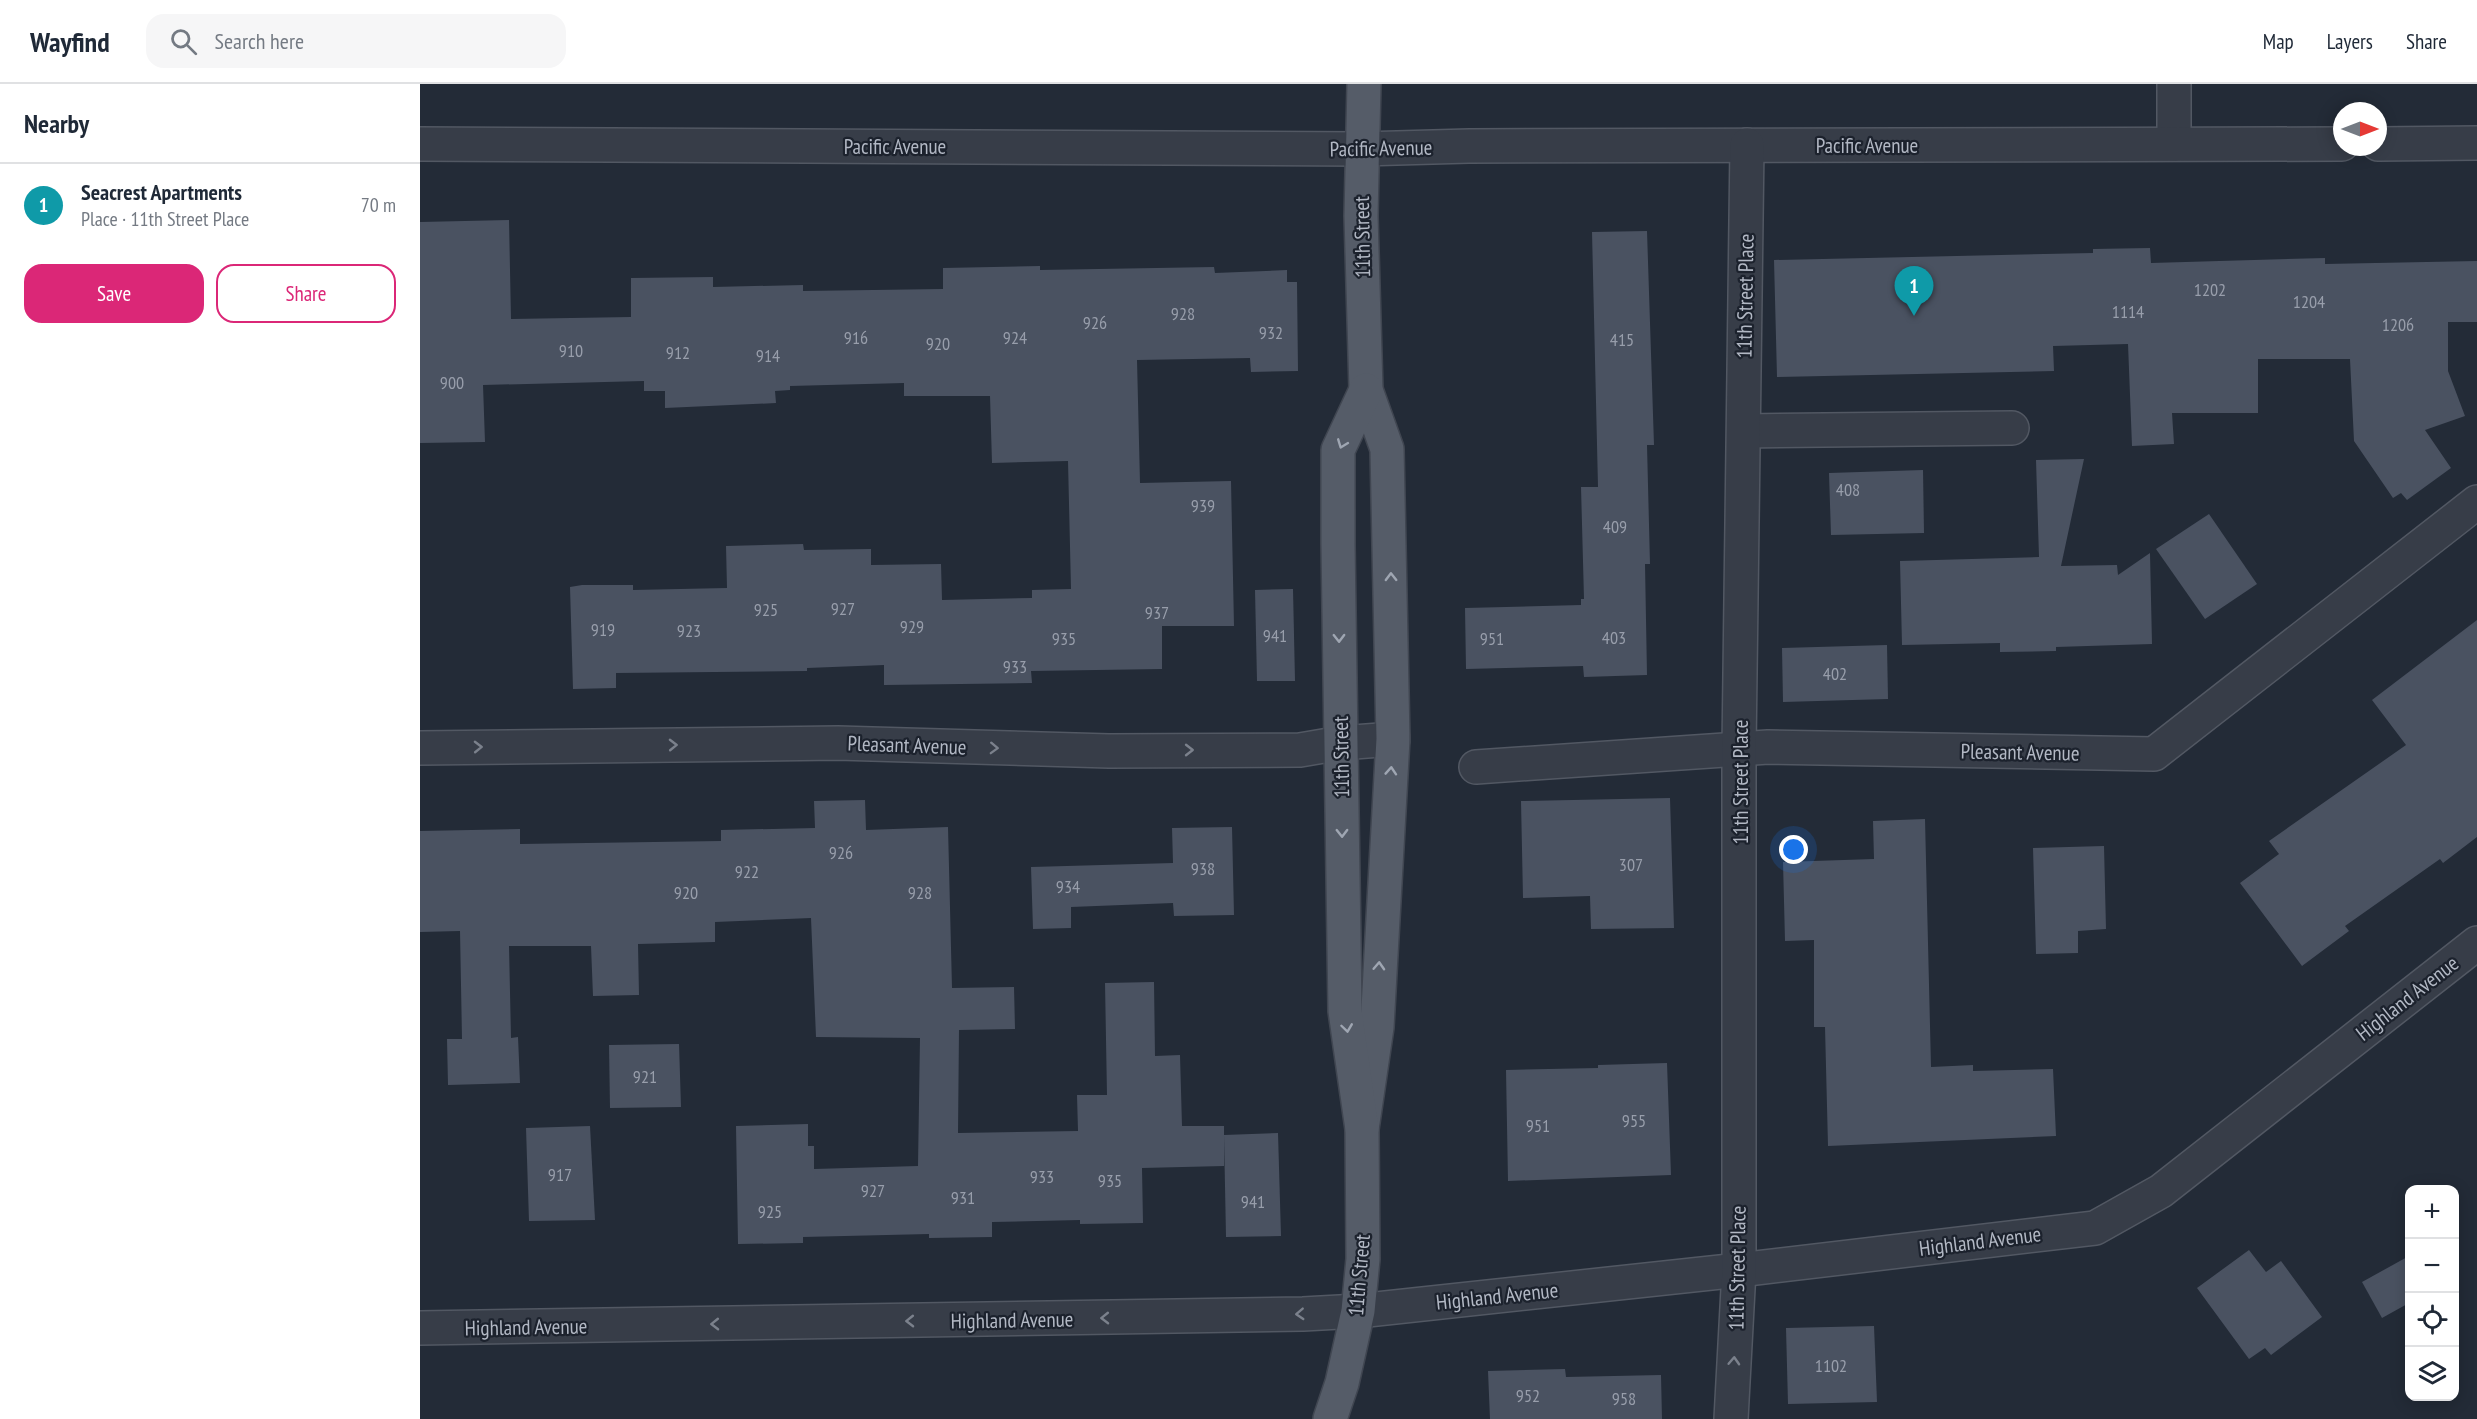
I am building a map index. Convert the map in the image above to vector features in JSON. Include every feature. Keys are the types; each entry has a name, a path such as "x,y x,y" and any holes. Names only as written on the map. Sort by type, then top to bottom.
{"main road":[{"name":"11th Street","path":"1362,1129 1377,1027 1393,740 1388,449 1366,390 1361,149 1364,84"},
{"name":"11th Street","path":"1330,1419 1342,1383 1358,1311 1363,1259 1362,1129 1345,1011 1338,450 1366,390"}],"street":[{"path":"2174,84 2174,144"},
{"path":"2387,144 2477,143"},
{"name":"Pacific Avenue","path":"420,144 1361,149 1469,146 2333,144"},
{"name":"11th Street Place","path":"1731,1419 1738,1270 1739,749 1747,146"},
{"path":"1743,431 2012,428"},
{"name":"Pleasant Avenue","path":"1476,766 1768,747 2154,754 2477,502"},
{"name":"Pleasant Avenue","path":"420,748 838,743 1109,751 1300,750 1341,743 1393,740"},
{"name":"Highland Avenue","path":"420,1328 1267,1316 1358,1311 2096,1228 2161,1191 2477,944"}],"building":[{"path":"509,220 511,319 631,317 631,278 713,277 713,287 803,285 803,291 943,289 943,268 1040,266 1040,270 1214,267 1215,273 1287,270 1287,282 1297,282 1298,371 1251,372 1250,358 1137,360 1140,483 1231,481 1234,626 1162,626 1162,669 1031,671 1032,683 884,685 884,665 807,668 807,671 616,673 616,688 573,689 570,587 633,585 633,590 727,588 726,546 803,544 804,550 871,549 871,565 941,564 942,600 1032,598 1032,590 1071,589 1068,461 992,463 990,396 904,396 904,383 790,386 790,390 775,391 776,403 665,408 665,391 644,391 644,381 483,385 485,442 420,443 420,222"},
{"path":"1647,231 1654,445 1647,445 1650,564 1645,564 1647,675 1584,677 1583,666 1466,669 1465,608 1581,605 1581,599 1584,599 1581,487 1598,487 1592,232"},
{"path":"2150,248 2151,263 2325,258 2325,264 2477,261 2477,322 2448,322 2448,371 2465,416 2425,430 2451,468 2407,500 2401,493 2393,498 2354,441 2350,359 2258,359 2258,413 2172,413 2174,444 2132,446 2128,344 2053,346 2054,371 1777,377 1774,260 2093,253 2093,249"},
{"path":"2084,459 2061,566 2117,565 2118,575 2150,553 2152,644 2056,647 2056,651 2000,652 2000,643 1902,645 1900,561 2039,557 2036,460"},
{"path":"1923,470 1924,533 1831,535 1829,473"},
{"path":"2209,514 2257,584 2205,619 2156,549"},
{"path":"1293,589 1295,681 1257,681 1255,590"},
{"path":"2477,620 2477,837 2443,863 2440,859 2345,926 2349,931 2302,966 2240,883 2279,854 2269,841 2406,745 2372,700"},
{"path":"1887,645 1888,699 1783,702 1782,648"},
{"path":"1670,798 1674,928 1591,929 1590,896 1523,898 1521,801"},
{"path":"865,800 866,830 948,827 952,988 1014,987 1015,1029 959,1030 958,1133 1078,1131 1077,1095 1107,1095 1105,983 1154,982 1155,1056 1180,1055 1182,1126 1224,1126 1224,1166 1142,1168 1143,1223 1080,1224 1080,1220 992,1222 992,1237 929,1238 929,1234 803,1237 803,1243 738,1244 736,1126 808,1124 808,1146 814,1146 814,1169 918,1166 920,1038 816,1037 811,918 715,922 715,942 638,944 639,995 593,996 591,946 509,946 511,1038 518,1037 520,1083 448,1085 447,1039 462,1039 460,931 420,932 420,831 520,829 520,844 721,841 721,830 815,828 814,801"},
{"path":"1925,819 1931,1067 1973,1065 1973,1071 2053,1069 2056,1136 1828,1146 1825,1027 1814,1027 1814,940 1785,941 1783,862 1874,859 1873,821"},
{"path":"1232,827 1234,915 1174,916 1173,903 1071,907 1071,928 1033,929 1031,867 1173,863 1172,828"},
{"path":"2104,846 2106,929 2078,931 2078,953 2036,954 2033,848"},
{"path":"679,1044 681,1107 610,1108 609,1045"},
{"path":"1667,1063 1671,1175 1508,1181 1506,1070 1598,1068 1598,1065"},
{"path":"590,1126 595,1220 529,1221 526,1128"},
{"path":"1278,1133 1281,1236 1226,1237 1224,1135"},
{"path":"2249,1250 2266,1272 2281,1261 2322,1317 2271,1355 2265,1348 2249,1359 2197,1288"},
{"path":"2405,1258 2405,1305 2382,1318 2362,1282"},
{"path":"1874,1326 1877,1402 1788,1404 1786,1328"},
{"path":"1565,1369 1566,1377 1661,1375 1662,1419 1490,1419 1488,1371"}],"place":[{"name":"Seacrest Apartments","path":"1914,316"}]}
